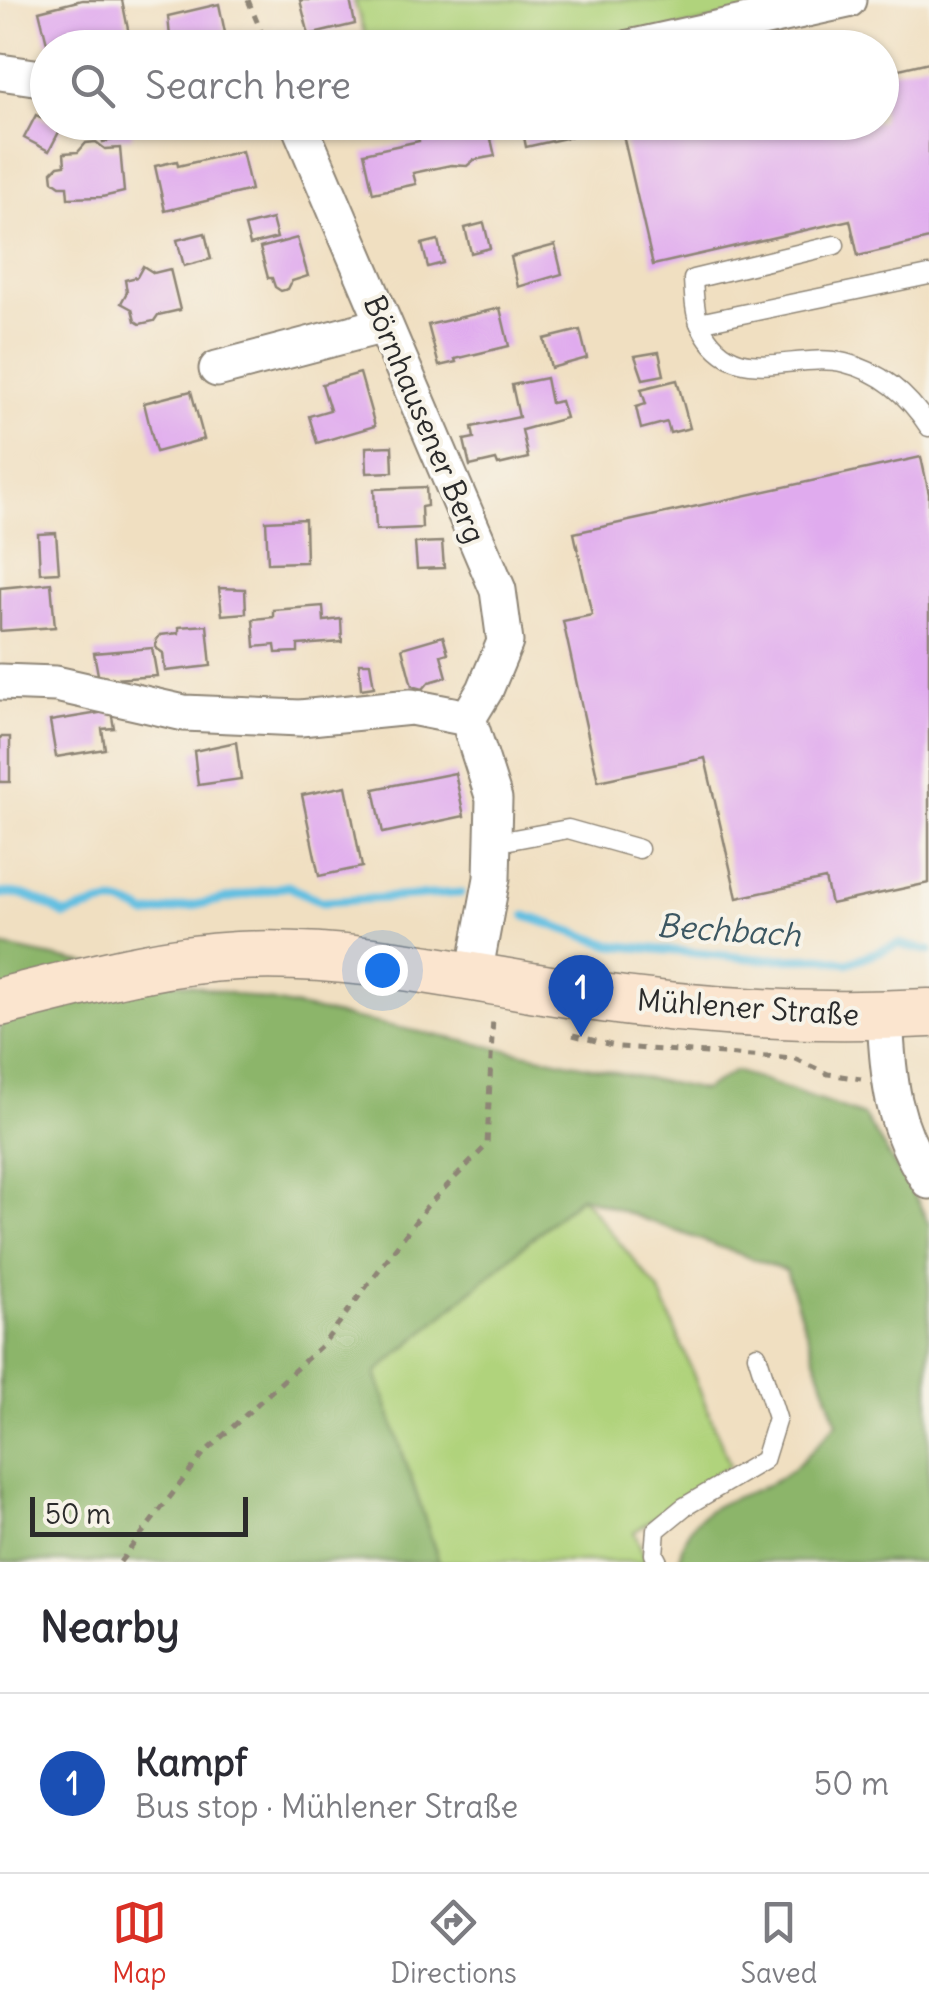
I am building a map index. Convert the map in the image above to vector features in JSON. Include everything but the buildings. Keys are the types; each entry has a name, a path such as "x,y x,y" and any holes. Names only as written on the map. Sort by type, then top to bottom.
{"main road":[{"name":"Mühlener Straße","path":"0,1002 146,966 238,956 308,957 475,994 574,994 764,1012 907,1014"}],"street":[{"path":"711,30 848,0"},
{"path":"0,72 30,76"},
{"name":"Börnhausener Berg","path":"306,140 498,590 505,642 485,690 468,718"},
{"path":"217,369 384,326"},
{"path":"0,682 56,684 184,713 300,718 411,707 468,718 494,798 492,878 475,994"},
{"path":"907,1014 888,1075 901,1132 929,1181"}],"lane":[{"path":"836,245 692,279 698,323 718,350 747,365 808,360 844,362 880,376 913,403 929,427"},
{"path":"698,323 929,275"},
{"path":"493,843 568,829 639,849"},
{"path":"658,1562 654,1554 656,1530 684,1507 764,1460 778,1418 757,1355"}],"path":[{"path":"248,0 260,30"},
{"path":"475,994 508,1019"},
{"path":"120,1562 204,1453 324,1343 426,1206 486,1145 475,994"},
{"path":"570,1034 619,1047 796,1058 828,1074 858,1080 888,1075"}],"green space":[{"path":"354,0 807,0 670,30 364,30"},
{"path":"0,946 703,1090 735,1071 864,1116 929,1225 929,1562 679,1562 684,1540 694,1523 708,1511 793,1469 837,1423 786,1271 581,1196 376,1373 439,1562 0,1562"},
{"path":"581,1196 660,1292 730,1465 634,1532 647,1562 439,1562 376,1373"}],"waterway":[{"name":"Bechbach","path":"0,894 26,896 65,915 116,903 147,915 288,886 322,902 460,893"},
{"name":"Bechbach","path":"526,916 611,945 760,959 824,958 847,963 899,944 929,951"}],"place":[{"name":"Kampf","path":"581,1037"}]}
